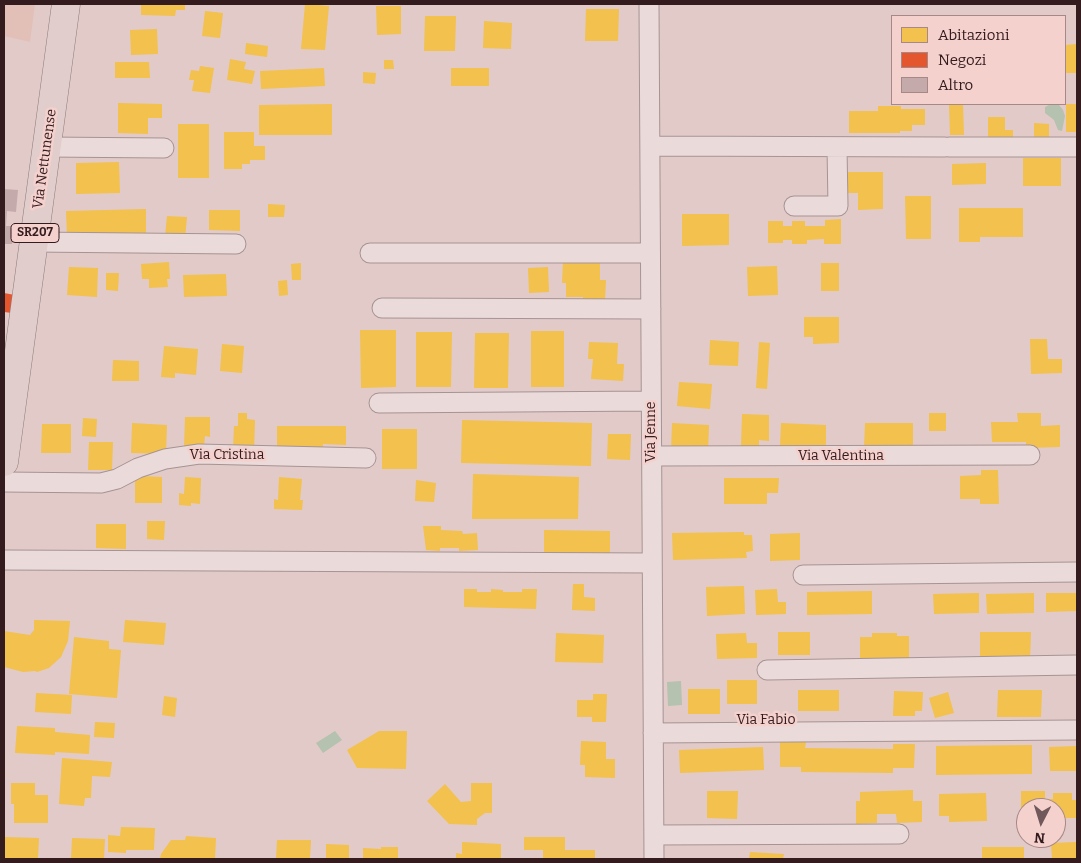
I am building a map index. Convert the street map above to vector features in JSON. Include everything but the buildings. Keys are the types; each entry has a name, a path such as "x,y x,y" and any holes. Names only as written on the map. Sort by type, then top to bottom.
{"main road":[{"name":"Via Nettunense","path":"4,462 66,4"}],"street":[{"name":"Via Jenne","path":"649,4 654,859"},
{"path":"650,146 1077,147"},
{"path":"46,147 164,148"},
{"path":"794,206 838,206 838,147"},
{"path":"34,242 236,244"},
{"path":"370,253 650,253"},
{"path":"382,308 650,309"},
{"path":"379,402 651,401"},
{"name":"Via Cristina","path":"4,482 102,483 117,479 138,468 158,461 199,454 366,458"},
{"name":"Via Valentina","path":"652,456 1030,455"},
{"path":"4,560 652,563"},
{"path":"803,575 1077,572"},
{"path":"767,670 1077,665"},
{"name":"Via Fabio","path":"653,727 878,720"},
{"path":"653,727 1077,730"},
{"path":"654,835 899,834"}],"shaded area":[{"path":"4,4 35,4 30,42 4,36"},
{"path":"1059,105 1063,110 1065,116 1062,131 1058,130 1054,120 1045,113 1045,107"},
{"path":"681,681 682,705 668,706 667,682"},
{"path":"335,731 342,740 323,753 316,743"}]}
